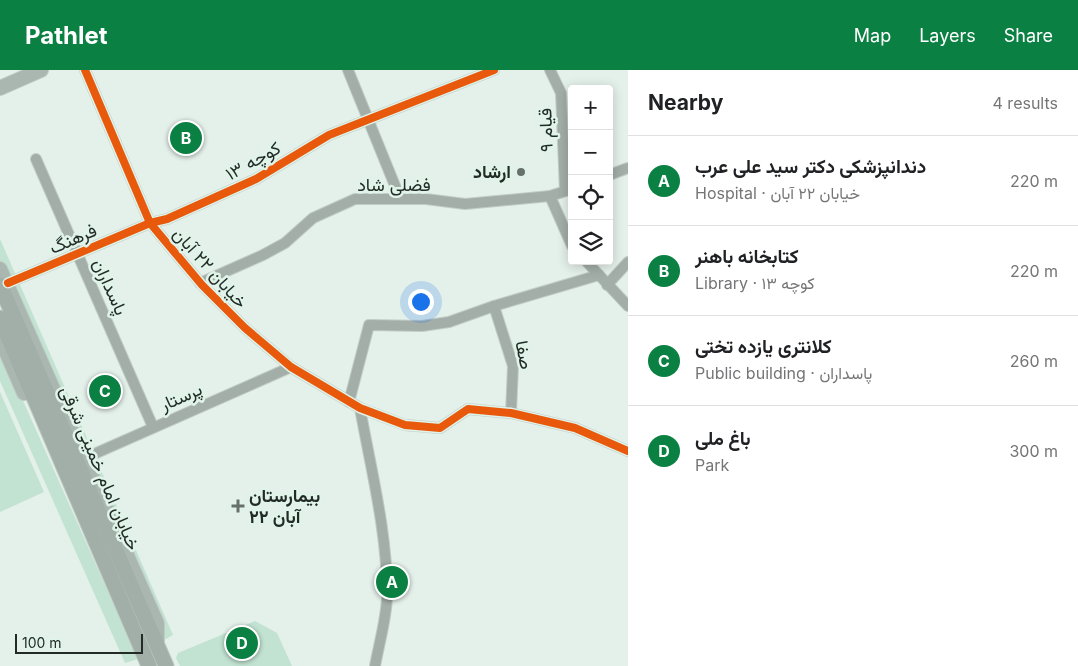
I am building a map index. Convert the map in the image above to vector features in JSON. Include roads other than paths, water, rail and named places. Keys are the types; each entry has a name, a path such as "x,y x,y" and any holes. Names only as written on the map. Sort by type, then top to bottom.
{"main road":[{"path":"0,88 41,70"},
{"path":"0,269 4,284 85,458 157,623 157,647"},
{"name":"خیابان امام خمینی شرقی","path":"4,284 166,666"},
{"name":"خیابان امام خمینی شرقی","path":"0,318 147,666"},
{"path":"0,338 147,666"}],"street":[{"name":"خیابان ۲۲ آبان","path":"85,70 150,223 200,282 245,328 291,367 360,408 405,425 421,428 440,428 468,409 511,412 575,428 628,451"},
{"path":"348,70 400,198"},
{"name":"کوچه ۱۳","path":"150,223 167,219 256,179 329,135 494,70"},
{"name":"قیام ۹","path":"550,70 560,93 568,190"},
{"name":"پاسداران","path":"36,159 153,427"},
{"path":"611,175 628,168"},
{"name":"فضلی شاد","path":"200,282 263,255 285,243 313,218 350,200 400,198 465,204 550,196 568,190"},
{"path":"550,196 568,237"},
{"name":"فرهنگ","path":"4,284 150,223"},
{"path":"607,285 628,262"},
{"path":"589,265 628,306"},
{"path":"349,402 369,325 422,326 449,322 494,306 599,276"},
{"name":"صفا","path":"494,306 513,366 511,412"},
{"name":"پرستار","path":"85,458 291,367"},
{"path":"360,408 382,536 386,581 387,600 375,666"}],"place":[{"name":"کتابخانه باهنر","path":"186,138"},
{"name":"ارشاد","path":"521,172"},
{"name":"کلانتری یازده تختی","path":"105,391"},
{"name":"بیمارستان ۲۲ آبان","path":"238,506"},
{"name":"دندانپزشکی دکتر سید علی عرب","path":"392,582"},
{"name":"باغ ملی","path":"242,643"}]}
